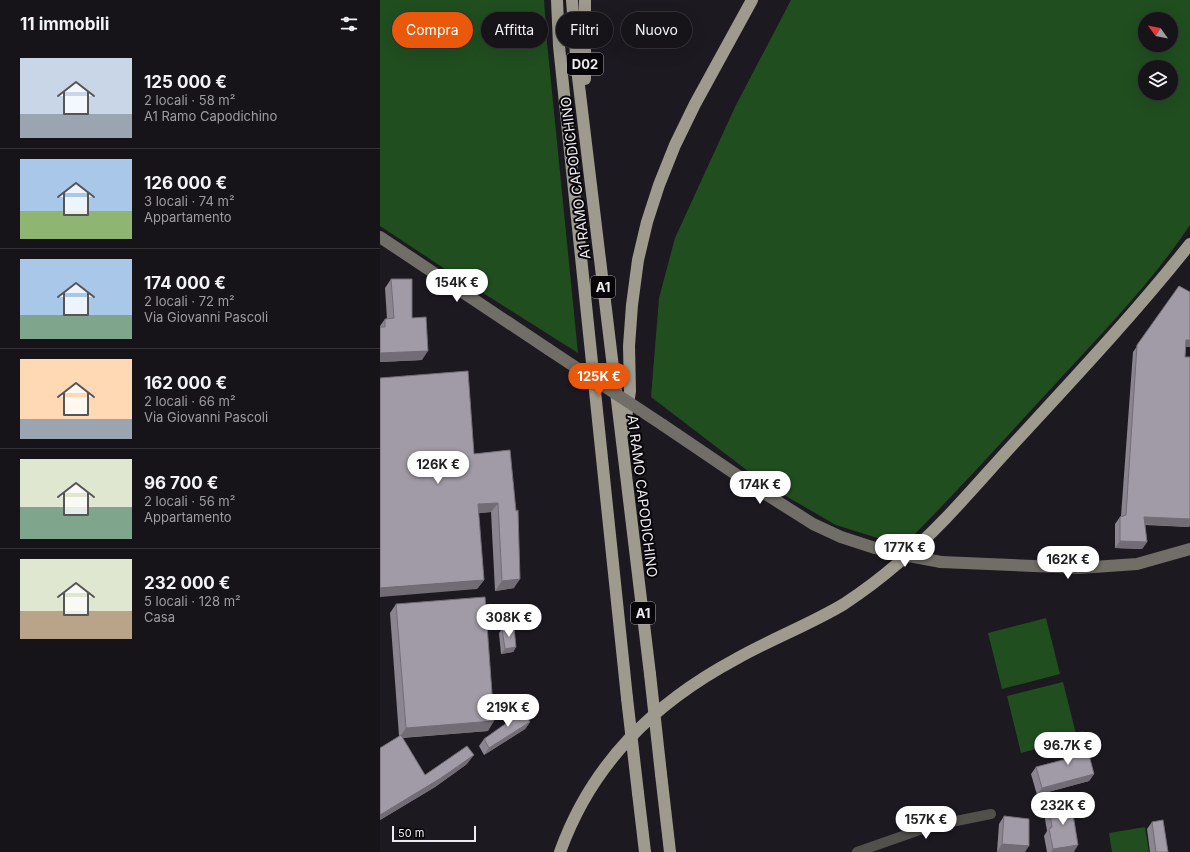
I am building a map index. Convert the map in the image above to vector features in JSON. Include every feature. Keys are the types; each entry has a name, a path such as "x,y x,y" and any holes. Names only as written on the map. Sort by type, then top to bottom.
{"highway":[{"name":"A1 RAMO CAPODICHINO","path":"557,0 560,54 645,852"},
{"name":"A1 RAMO CAPODICHINO","path":"572,0 577,69 670,852"},
{"name":"D02","path":"584,128 585,0"},
{"path":"622,446 630,391 629,346 632,305 638,260 647,222 659,185 675,145 695,104 752,0"},
{"path":"738,26 756,0"},
{"path":"560,852 567,833 582,803 600,772 644,723 670,700 700,679 843,604 899,563 936,528 1106,343 1160,282 1190,244"}],"street":[{"path":"380,237 753,486 813,524 841,537 875,548 941,562 1079,568 1137,564 1190,549"},
{"path":"857,852 931,826 991,814"}],"green space":[{"path":"380,0 544,0 545,12 481,12 481,48 548,48 578,353 380,226"},
{"path":"791,0 1190,0 1190,225 1160,266 1111,324 962,485 903,546 836,525 765,484 651,397 659,298 675,238 735,107"},
{"path":"1046,618 1060,674 1002,689 988,633"},
{"path":"1063,682 1077,738 1021,753 1007,696"},
{"path":"1145,827 1149,852 1112,852 1109,833"}],"building":[{"path":"391,279 412,279 412,318 426,317 428,351 380,353 380,327 385,327 385,319 394,318"},
{"path":"1179,286 1190,292 1190,340 1186,340 1185,357 1190,357 1190,519 1144,517 1147,542 1120,541 1120,517 1126,515 1137,345"},
{"path":"468,371 474,454 510,450 516,511 518,510 520,579 502,581 498,503 478,504 484,580 380,588 380,378"},
{"path":"485,597 494,721 406,728 396,604"},
{"path":"514,628 516,647 505,649 502,629"},
{"path":"520,707 530,722 489,748 484,739 508,722 505,723"},
{"path":"1083,732 1094,774 1042,788 1036,767 1078,756 1072,735"},
{"path":"401,735 425,775 467,746 474,755 441,778 380,815 380,748"},
{"path":"1071,802 1078,845 1053,849 1049,829 1052,827 1049,806"},
{"path":"1004,816 1029,819 1029,846 1002,844"},
{"path":"1163,820 1168,852 1156,852 1152,822"}]}
